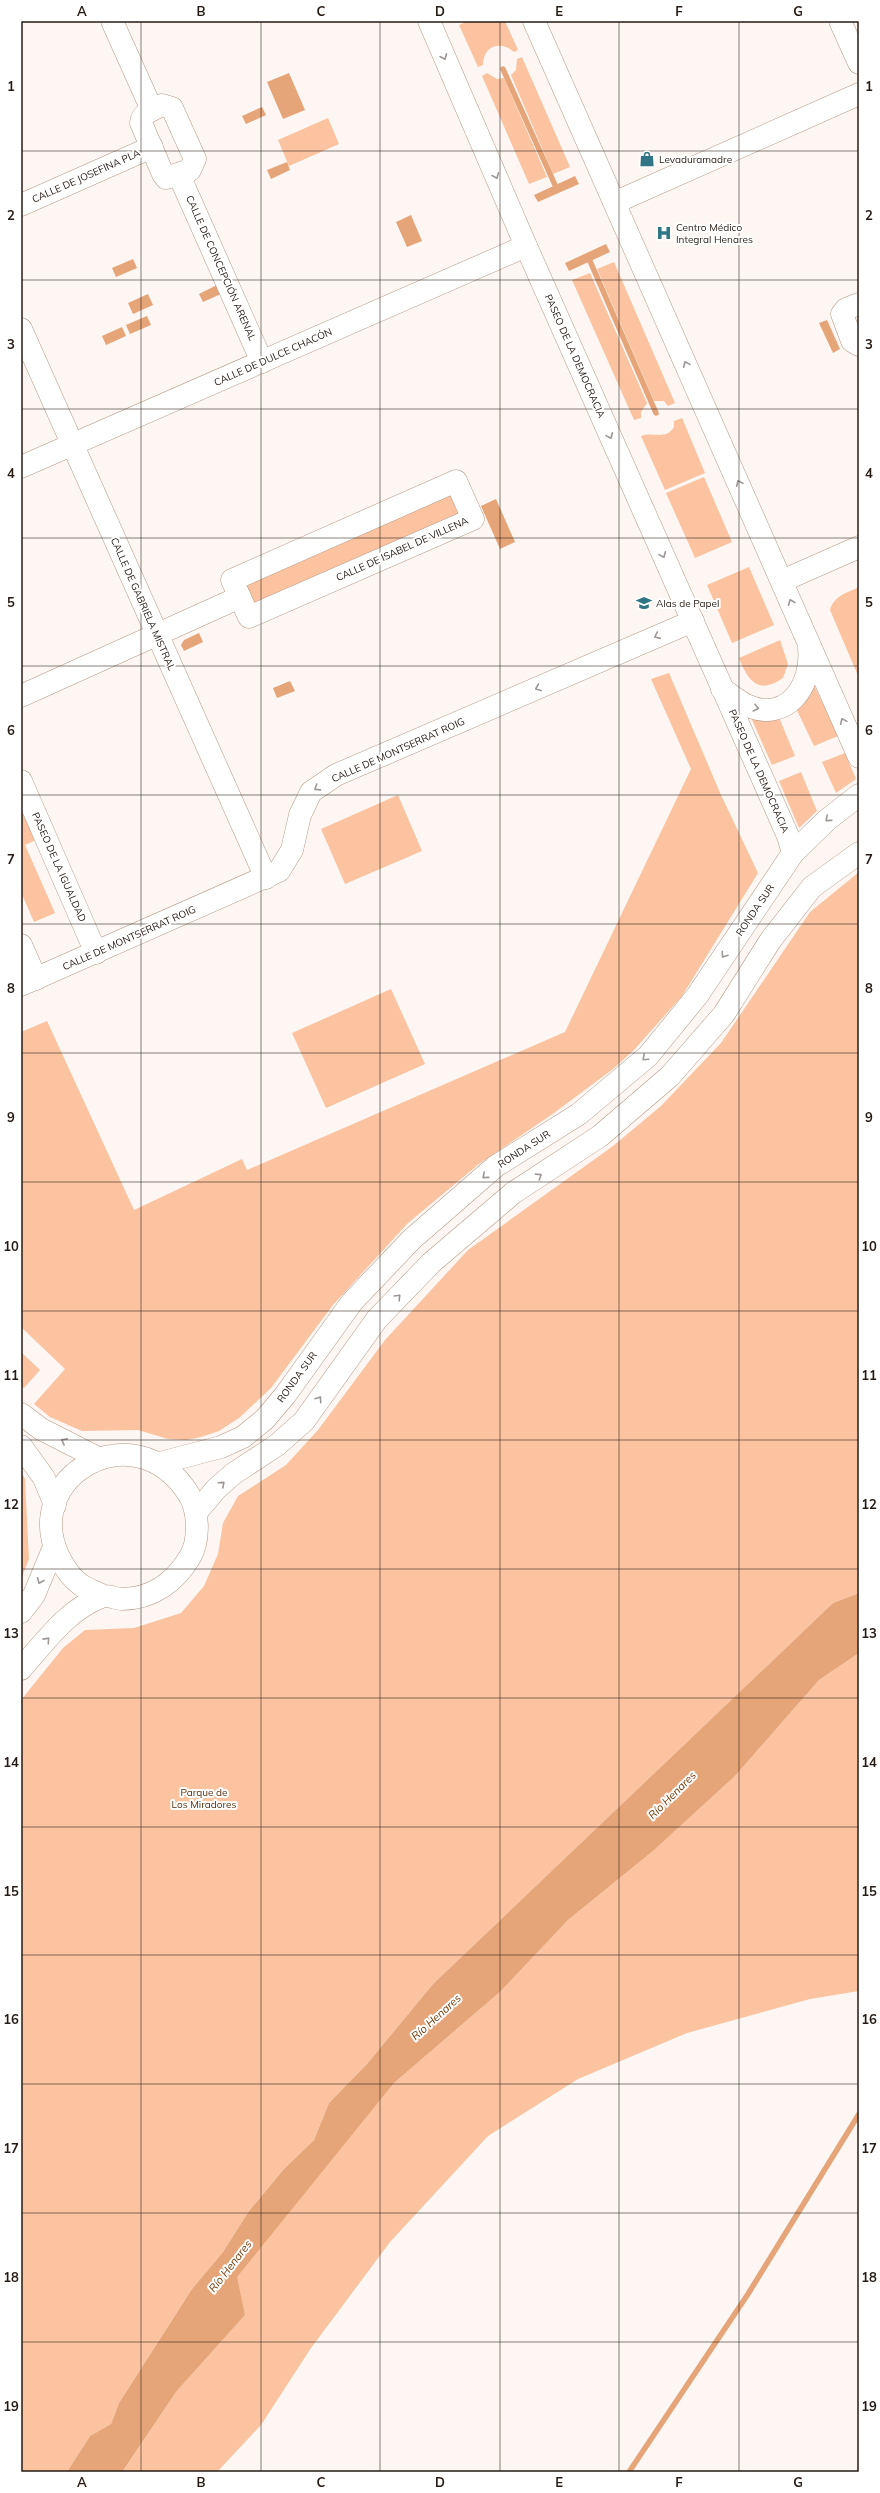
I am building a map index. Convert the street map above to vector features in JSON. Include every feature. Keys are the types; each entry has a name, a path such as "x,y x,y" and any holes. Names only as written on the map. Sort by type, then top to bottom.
{"street":[{"path":"112,21 152,110"},
{"name":"PASEO DE LA DEMOCRACIA","path":"429,21 526,246 788,836 793,853"},
{"name":"PASEO DE LA DEMOCRACIA","path":"534,21 616,202 859,757"},
{"path":"840,21 859,62"},
{"path":"616,202 859,94"},
{"path":"162,105 172,108 195,159 190,170 179,175 166,178 152,147 141,123 145,113 162,105"},
{"name":"CALLE DE JOSEFINA PLA","path":"21,205 152,147"},
{"name":"CALLE DE CONCEPCIÓN ARENAL","path":"179,175 262,362"},
{"name":"CALLE DE DULCE CHACÓN","path":"21,467 526,246"},
{"path":"859,304 846,309 842,314 852,341 859,345"},
{"name":"CALLE DE GABRIELA MISTRAL","path":"21,329 266,878"},
{"name":"CALLE DE ISABEL DE VILLENA","path":"456,481 473,518 249,617 240,597 232,580 456,481"},
{"path":"782,581 859,547"},
{"path":"21,696 240,597"},
{"name":"CALLE DE MONTSERRAT ROIG","path":"28,982 266,878 278,871 287,861 292,850 300,815 311,792 336,776 693,621"},
{"name":"PASEO DE LA DEMOCRACIA","path":"722,689 746,705 766,710 783,707 802,689 805,682 810,669 808,643"},
{"name":"PASEO DE LA IGUALDAD","path":"21,781 96,953"},
{"name":"RONDA SUR","path":"160,1463 221,1447 242,1437 265,1419 286,1394 352,1302 412,1239 496,1166 579,1114 648,1056 697,996 793,853 827,820 859,795"},
{"path":"196,1513 216,1488 232,1474 277,1445 304,1421 378,1319 431,1263 513,1193 600,1136 670,1076 724,1014 770,941 812,887 859,853"},
{"path":"21,945 28,982"},
{"path":"21,1414 41,1429 98,1458"},
{"path":"21,1446 44,1478 55,1505"},
{"path":"120,1454 140,1456 160,1463 178,1477 190,1495 196,1513 197,1533 191,1555 176,1578 159,1590 140,1597 121,1599 103,1596 81,1585 65,1569 54,1547 51,1527 55,1505 64,1485 81,1468 98,1458 120,1454"},
{"path":"21,1612 34,1595 54,1547"},
{"path":"21,1669 67,1617 103,1596"}],"green space":[{"path":"468,21 505,21 518,50 514,52 503,46 493,47 486,53 483,65 478,67 459,25"},
{"path":"522,57 570,167 553,174 511,75 516,70 517,59"},
{"path":"487,73 497,79 504,78 547,177 529,184 482,76"},
{"path":"328,118 339,144 289,166 278,140"},
{"path":"614,262 675,403 668,406 664,401 654,401 597,269"},
{"path":"590,273 647,403 641,412 641,418 634,420 572,280"},
{"path":"682,418 705,473 665,490 641,436 667,434 674,427 674,421"},
{"path":"704,477 732,542 695,558 666,493"},
{"path":"451,492 461,514 253,605 244,583"},
{"path":"749,567 774,625 732,643 707,585"},
{"path":"859,587 859,678 830,610 834,601 845,593"},
{"path":"780,640 788,664 783,678 767,685 755,683 746,673 739,658"},
{"path":"669,673 721,795 758,873 682,996 634,1050 613,1069 554,1113 479,1164 408,1223 333,1305 271,1388 239,1418 219,1431 186,1440 168,1439 138,1430 82,1431 50,1417 34,1404 65,1369 21,1327 21,1032 47,1021 134,1210 242,1159 247,1170 565,1032 691,769 651,679"},
{"path":"814,685 838,736 814,746 795,706"},
{"path":"749,713 778,715 795,756 772,765"},
{"path":"845,753 856,779 836,793 822,762"},
{"path":"801,772 817,811 799,828 779,781"},
{"path":"398,795 422,851 345,884 321,829"},
{"path":"21,800 38,839 25,845 55,913 34,922 21,892"},
{"name":"Parque de Los Miradores","path":"859,872 859,1593 833,1603 433,1984 367,2064 329,2103 314,2140 284,2169 249,2211 223,2252 192,2289 119,2403 111,2424 90,2436 67,2472 21,2472 21,1700 63,1648 85,1630 134,1628 181,1613 204,1586 218,1554 223,1523 238,1496 286,1465 318,1430 385,1340 468,1250 613,1146 661,1106 721,1043 810,912"},
{"path":"391,989 425,1064 326,1108 292,1033"},
{"path":"21,1352 40,1370 24,1388 21,1386"},
{"path":"21,1472 25,1479 29,1559 21,1579"},
{"path":"859,1653 859,1991 810,1999 687,2033 578,2079 488,2136 390,2242 311,2348 261,2425 217,2472 122,2472 176,2392 245,2315 236,2277 394,2083 501,1991 568,1920 653,1851 735,1776 819,1680"}],"water":[{"path":"289,73 305,110 283,119 267,82"},
{"path":"262,107 266,115 246,124 242,116"},
{"path":"287,162 290,170 271,179 267,170"},
{"path":"575,176 579,184 538,202 534,195"},
{"path":"411,215 422,241 407,247 396,222"},
{"path":"606,244 610,252 569,271 565,263"},
{"path":"133,259 137,268 116,277 112,268"},
{"path":"219,284 223,293 203,302 199,294"},
{"path":"148,294 153,305 133,314 128,303"},
{"path":"147,316 151,325 130,334 126,325"},
{"path":"827,320 840,349 833,353 819,323"},
{"path":"122,327 126,336 106,345 102,336"},
{"path":"496,499 515,542 500,549 481,506"},
{"path":"199,633 203,642 184,651 181,645 184,640"},
{"path":"290,681 295,691 277,698 273,688"},
{"name":"Río Henares","path":"859,1593 859,1653 819,1680 735,1776 653,1851 568,1920 501,1991 394,2083 237,2277 245,2315 176,2392 122,2472 67,2472 90,2436 111,2424 119,2403 192,2289 223,2252 249,2211 284,2169 314,2140 329,2103 367,2064 433,1984 833,1603"}],"waterway":[{"path":"503,69 555,185"},
{"path":"590,261 656,413"},
{"path":"629,2472 748,2294 859,2114"}],"place":[{"name":"Levaduramadre","path":"647,159"},
{"name":"Centro Médico Integral Henares","path":"664,233"},
{"name":"Alas de Papel","path":"644,603"}]}
